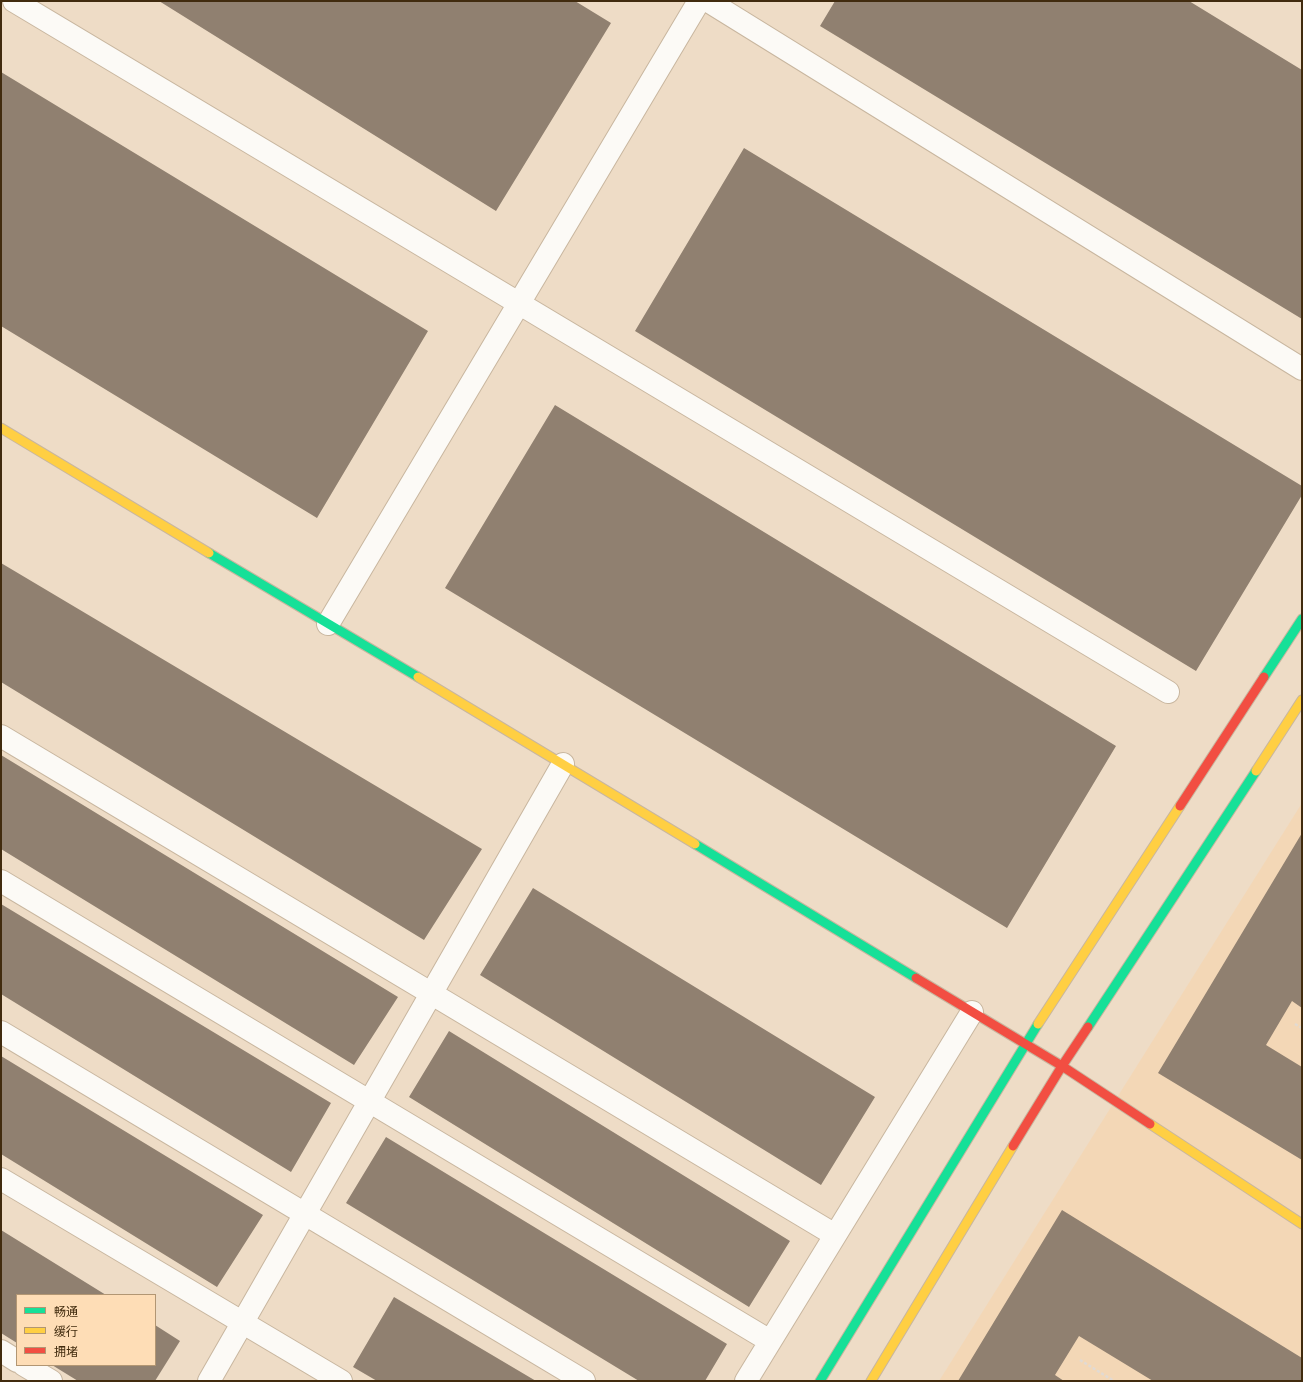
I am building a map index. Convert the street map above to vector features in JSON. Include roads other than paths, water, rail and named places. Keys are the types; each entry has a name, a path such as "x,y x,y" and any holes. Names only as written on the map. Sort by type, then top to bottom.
{"main road":[{"path":"1,428 563,764 1025,1043 1302,1224"},
{"path":"820,1381 1025,1043 1302,619"},
{"path":"871,1381 1062,1066 1302,700"}],"street":[{"path":"14,1 1168,692"},
{"path":"328,624 698,1"},
{"path":"708,1 1302,368"},
{"path":"1,736 835,1236"},
{"path":"209,1381 563,764"},
{"path":"1,881 770,1341"},
{"path":"746,1381 972,1012"},
{"path":"1,1032 584,1381"},
{"path":"1,1179 340,1381"},
{"path":"1,1351 16,1359"},
{"path":"26,1366 51,1381"}]}
